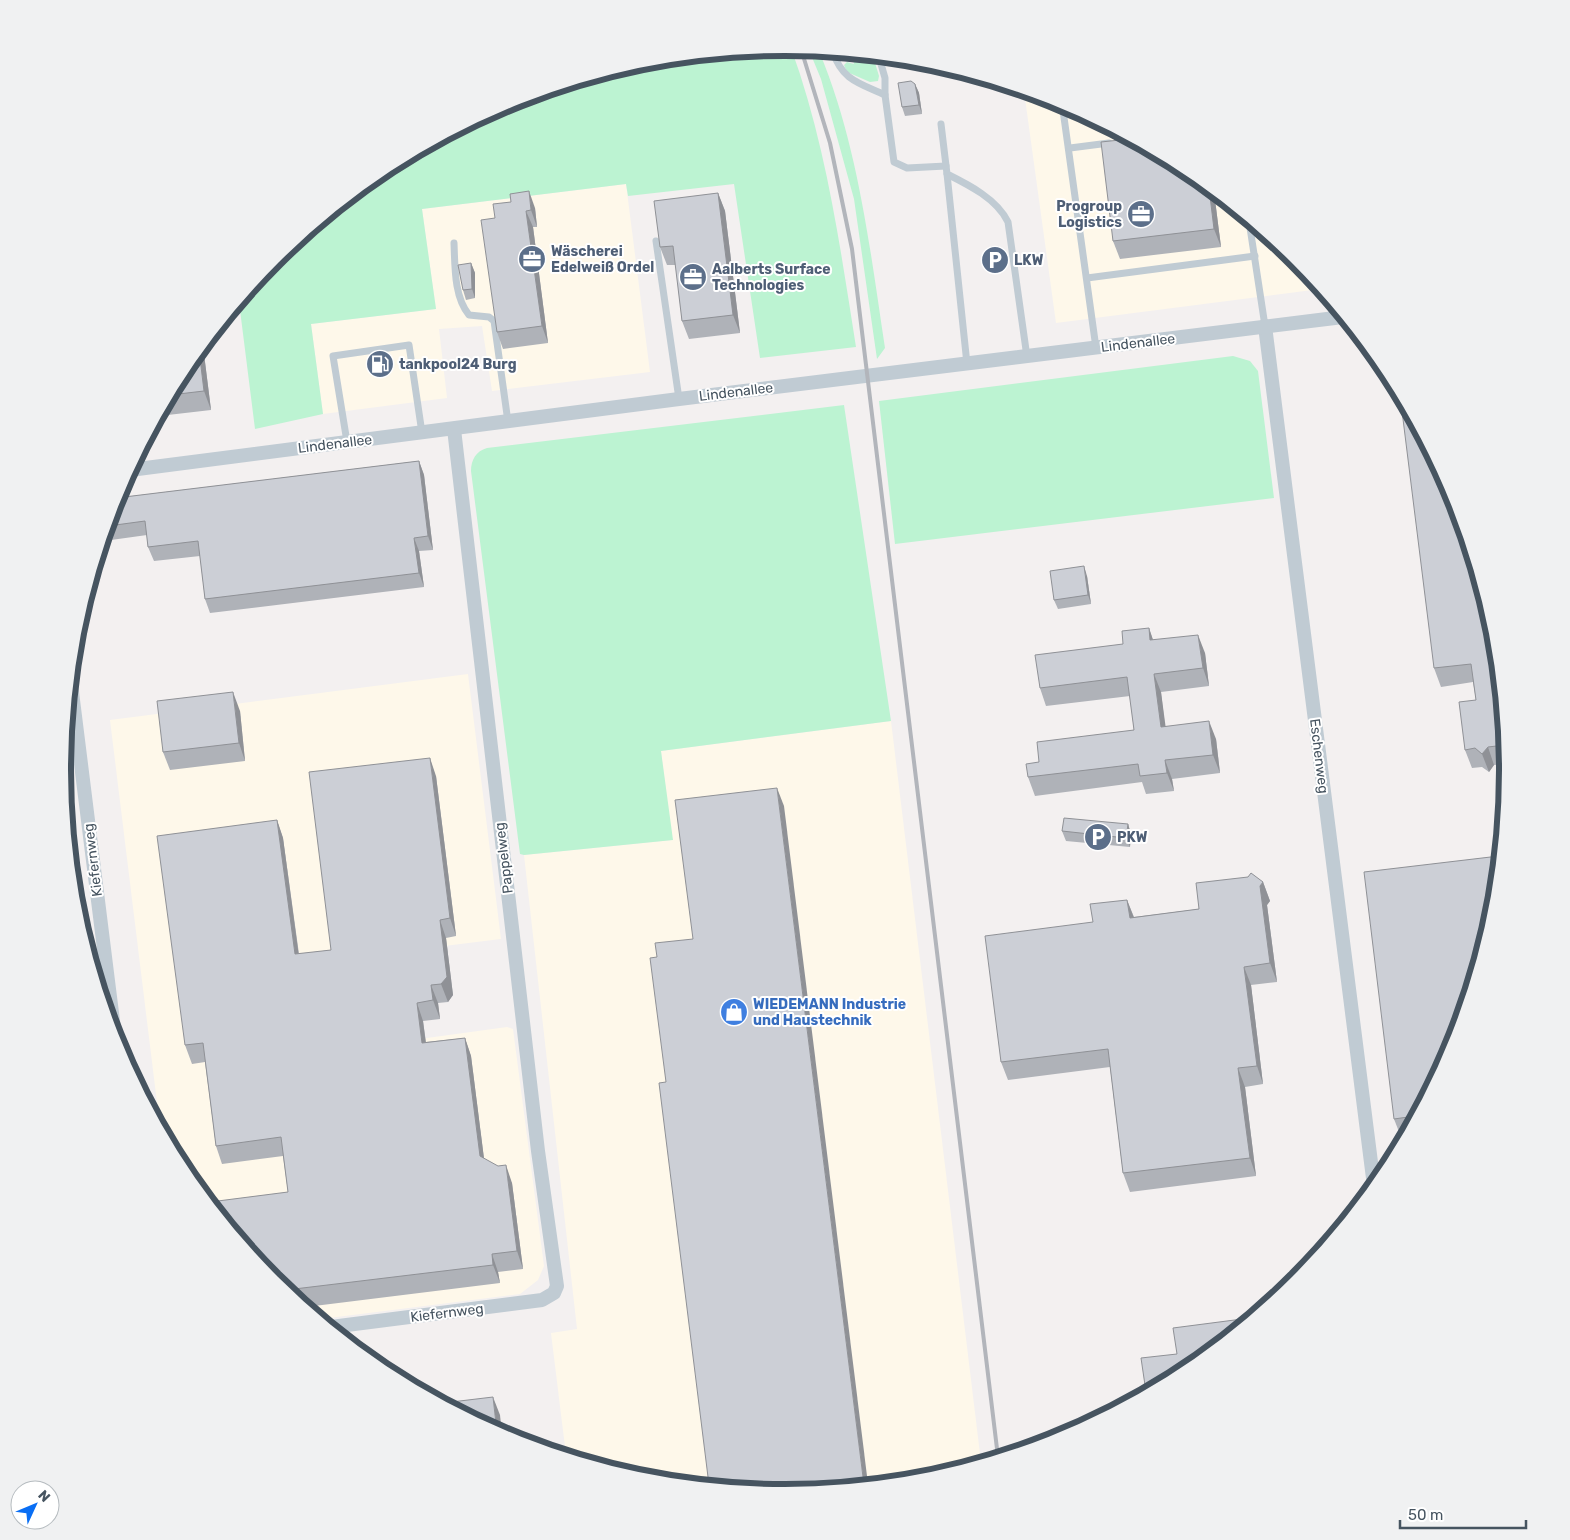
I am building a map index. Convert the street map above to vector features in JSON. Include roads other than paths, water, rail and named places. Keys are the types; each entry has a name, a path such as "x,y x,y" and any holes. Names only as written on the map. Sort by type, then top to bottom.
{"street":[{"name":"Lindenallee","path":"138,469 1337,317"},
{"name":"Eschenweg","path":"1265,326 1373,1175"},
{"name":"Pappelweg","path":"454,429 537,1142 557,1286"},
{"name":"Kiefernweg","path":"74,710 109,999"},
{"name":"Kiefernweg","path":"338,1326 542,1300 554,1293 557,1286"}],"lane":[{"path":"835,58 839,69 848,77 885,95"},
{"path":"881,62 885,78 885,95 894,162 907,168 947,170 998,207 1008,222 1027,357"},
{"path":"1064,114 1096,348"},
{"path":"941,124 967,364"},
{"path":"1070,148 1114,142"},
{"path":"1250,228 1265,326"},
{"path":"656,241 679,399"},
{"path":"454,244 455,269 461,305 469,315 490,317 494,321 508,422"},
{"path":"1087,278 1255,256"},
{"path":"347,442 333,356 409,345 422,433"},
{"path":"71,761 80,759"}],"railway":[{"path":"803,57 830,143 852,249 997,1451"}],"place":[{"name":"Progroup Logistics","path":"1141,214"},
{"name":"Wäscherei Edelweiß Ordel","path":"532,259"},
{"name":"LKW","path":"995,260"},
{"name":"Aalberts Surface Technologies","path":"693,277"},
{"name":"tankpool24 Burg","path":"380,364"},
{"name":"PKW","path":"1098,837"},
{"name":"WIEDEMANN Industrie und Haustechnik","path":"734,1012"}]}
